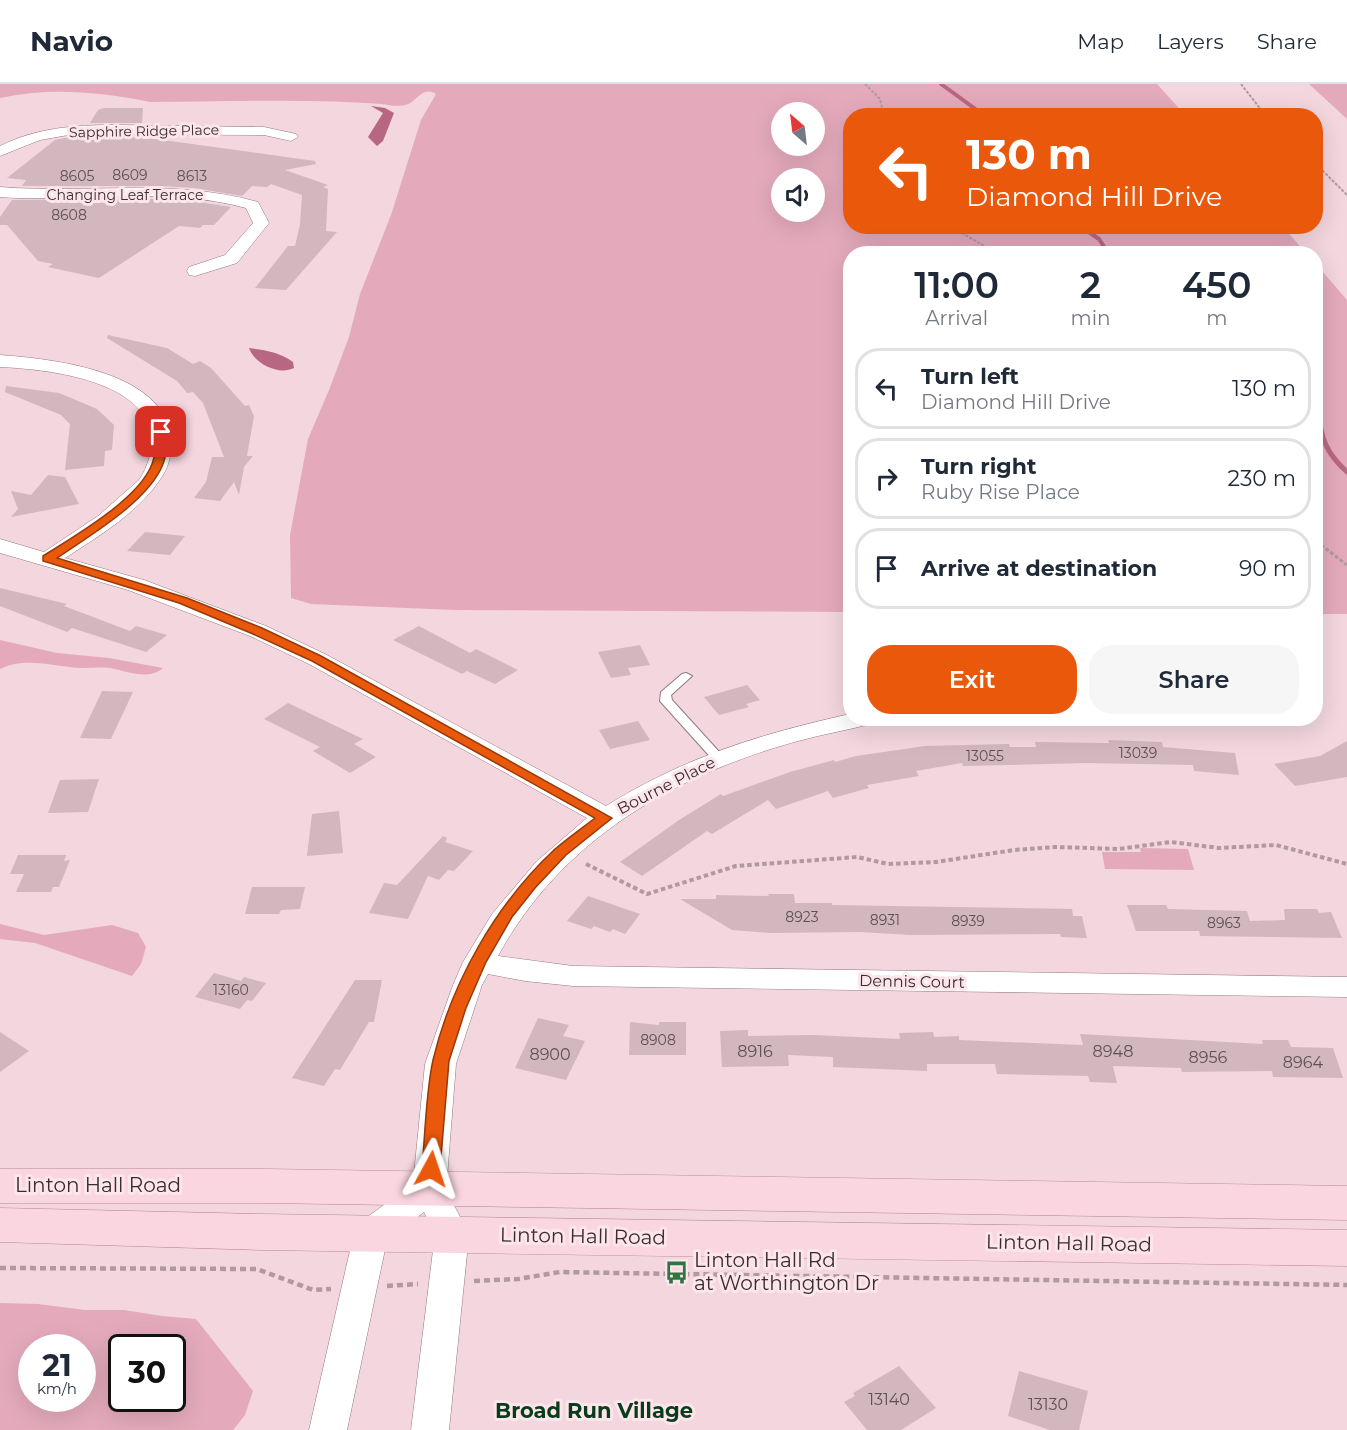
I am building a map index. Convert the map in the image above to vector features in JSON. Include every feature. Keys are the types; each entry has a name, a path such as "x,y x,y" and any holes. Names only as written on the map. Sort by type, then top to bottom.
{"main road":[{"name":"Linton Hall Road","path":"0,1186 255,1186 1194,1198 1347,1203"},
{"name":"Linton Hall Road","path":"0,1226 1347,1248"}],"street":[{"name":"Sapphire Ridge Place","path":"0,152 15,143 49,133 93,129 264,131 291,137"},
{"name":"Changing Leaf Terrace","path":"0,192 28,195 158,193 217,196 252,205 261,223 231,259 195,271"},
{"path":"0,361 59,366 103,378 137,397 149,408 161,432 160,455 152,476 102,523 47,559"},
{"path":"0,546 183,601 258,631 317,658 605,818"},
{"name":"Bourne Place","path":"429,1190 441,1061 458,1008 478,962 506,914 530,884 561,852 605,818 643,793 718,758 788,735 843,723"},
{"name":"Dennis Court","path":"478,962 525,971 573,976 1347,987"},
{"path":"328,1430 371,1233 429,1190 452,1234 430,1430"}],"lane":[{"path":"686,676 670,687 665,694 666,700 718,758"}],"path":[{"path":"865,84 879,99 882,108"},
{"path":"1241,84 1260,108"},
{"path":"1323,171 1347,195"},
{"path":"964,234 984,246"},
{"path":"1323,547 1347,565"},
{"path":"561,852 647,894 736,866 857,857 888,864 936,862 1014,850 1056,847 1118,849 1170,842 1219,848 1276,845 1347,864"},
{"path":"0,1268 257,1269 313,1290"},
{"path":"518,1279 560,1272 1347,1285"}],"shaded area":[{"path":"0,84 1157,84 1179,108 843,108 843,234 1289,234 1300,246 843,246 843,612 455,610 311,604 291,598 290,535 308,439 349,337 360,294 391,215 421,120 436,94 423,93 409,104 399,106 324,101 150,102 75,92 38,93 0,98"},
{"path":"1309,84 1347,84 1347,119"},
{"path":"371,106 385,108 394,113 383,141 377,146 368,137 383,113"},
{"path":"1323,272 1347,300 1347,614 1323,614"},
{"path":"249,348 283,356 293,362 294,368 281,370 267,367 256,359"},
{"path":"0,640 57,653 109,658 163,668 144,675 110,668 82,668 41,663 20,663 0,669"},
{"path":"1140,848 1188,849 1194,870 1105,869 1102,852 1141,852"},
{"path":"0,924 44,935 112,925 138,933 146,947 141,964 132,976 35,943 0,939"},
{"path":"0,1303 38,1304 85,1310 124,1310 196,1319 253,1391 245,1415 233,1430 0,1430"}],"building":[{"path":"143,108 142,123 90,123 98,110"},
{"path":"74,136 141,137 315,161 316,164 285,170 328,185 323,187 328,189 326,231 337,232 286,290 255,288 288,246 295,246 300,224 302,195 271,184 267,187 252,186 242,196 194,188 162,186 22,186 26,180 7,178 55,140"},
{"path":"12,200 185,200 231,207 214,225 203,225 200,228 179,226 99,278 48,267 53,264 38,261 7,225 0,225 0,217"},
{"path":"108,335 167,348 193,364 200,361 211,368 245,406 249,405 254,416 247,456 253,456 244,467 239,495 234,482 220,501 194,498 206,482 212,457 224,457 203,403 193,392 187,393 177,381 107,338"},
{"path":"6,386 59,393 97,409 114,425 112,450 105,451 104,466 65,470 70,424 61,415 5,392"},
{"path":"48,475 65,477 79,504 11,517 18,509 11,491 31,495"},
{"path":"145,532 185,536 170,555 127,551"},
{"path":"0,588 67,604 64,606 130,631 136,626 167,635 146,652 72,628 67,632 0,606"},
{"path":"419,626 470,653 476,649 518,670 495,684 467,671 462,674 393,640"},
{"path":"640,645 650,665 628,668 631,675 611,678 598,652"},
{"path":"747,685 760,700 746,704 749,707 719,715 704,697"},
{"path":"102,691 133,692 111,739 80,738"},
{"path":"288,703 363,739 354,744 376,757 350,773 313,751 320,747 264,719"},
{"path":"638,721 650,740 610,749 599,730"},
{"path":"1108,740 1162,742 1163,747 1235,753 1239,775 1194,771 1193,765 1088,763 963,766 962,763 916,771 919,776 867,785 869,788 833,798 828,791 776,809 768,800 712,834 707,831 642,876 620,862 679,820 721,794 723,796 790,772 834,760 835,762 856,756 925,746 1009,744 1010,747 1036,747 1035,742 1109,743"},
{"path":"1347,741 1347,777 1295,786 1274,764 1320,756"},
{"path":"99,779 88,812 48,813 60,780"},
{"path":"339,811 343,853 307,856 312,814"},
{"path":"443,836 447,838 445,842 473,851 454,871 448,870 439,880 428,876 408,919 369,913 384,883 397,885"},
{"path":"18,855 66,855 64,861 70,860 59,887 53,887 51,892 16,892 24,874 10,874"},
{"path":"252,887 305,887 300,909 281,910 279,914 245,914"},
{"path":"768,894 794,894 795,903 832,903 832,905 1072,909 1073,916 1082,916 1087,938 1061,937 1060,934 911,935 860,932 771,933 732,930 680,899 716,899 716,895 769,896"},
{"path":"588,896 640,914 625,934 613,929 610,932 594,926 591,929 567,921"},
{"path":"1127,905 1166,905 1168,909 1247,911 1250,921 1285,920 1284,909 1317,909 1319,913 1331,912 1342,938 1200,936 1199,931 1136,931"},
{"path":"214,973 241,981 244,977 266,983 252,1001 247,1000 240,1009 195,997"},
{"path":"355,980 382,980 374,1022 369,1022 340,1070 335,1069 324,1086 292,1078"},
{"path":"538,1018 569,1025 563,1036 585,1041 566,1080 515,1068"},
{"path":"630,1022 659,1025 659,1022 686,1022 686,1055 629,1055"},
{"path":"748,1030 748,1036 813,1035 900,1039 899,1033 933,1032 934,1037 959,1036 959,1040 1083,1045 1080,1034 1263,1044 1262,1040 1288,1040 1291,1047 1333,1048 1343,1078 1273,1077 1272,1071 1182,1072 1181,1068 1113,1066 1117,1083 1090,1082 1088,1076 997,1074 995,1064 927,1064 927,1071 833,1067 833,1057 788,1055 789,1066 722,1067 720,1031"},
{"path":"0,1032 29,1051 0,1072"},
{"path":"899,1366 936,1408 901,1430 867,1430 844,1402 855,1396 853,1393"},
{"path":"1019,1371 1088,1391 1079,1430 1050,1430 1008,1416"}],"waterway":[{"path":"941,84 974,108"},
{"path":"1092,234 1104,246"},
{"path":"1323,437 1334,459 1347,472"}],"place":[{"name":"Linton Hall Rd at Worthington Dr","path":"676,1272"}],"district":[{"name":"Broad Run Village","path":"594,1411"}],"route":[{"path":"161,432 162,447 152,476 102,523 47,559 183,601 317,658 605,818 561,852 530,884 506,914 478,962 458,1008 441,1061 431,1169"}]}
